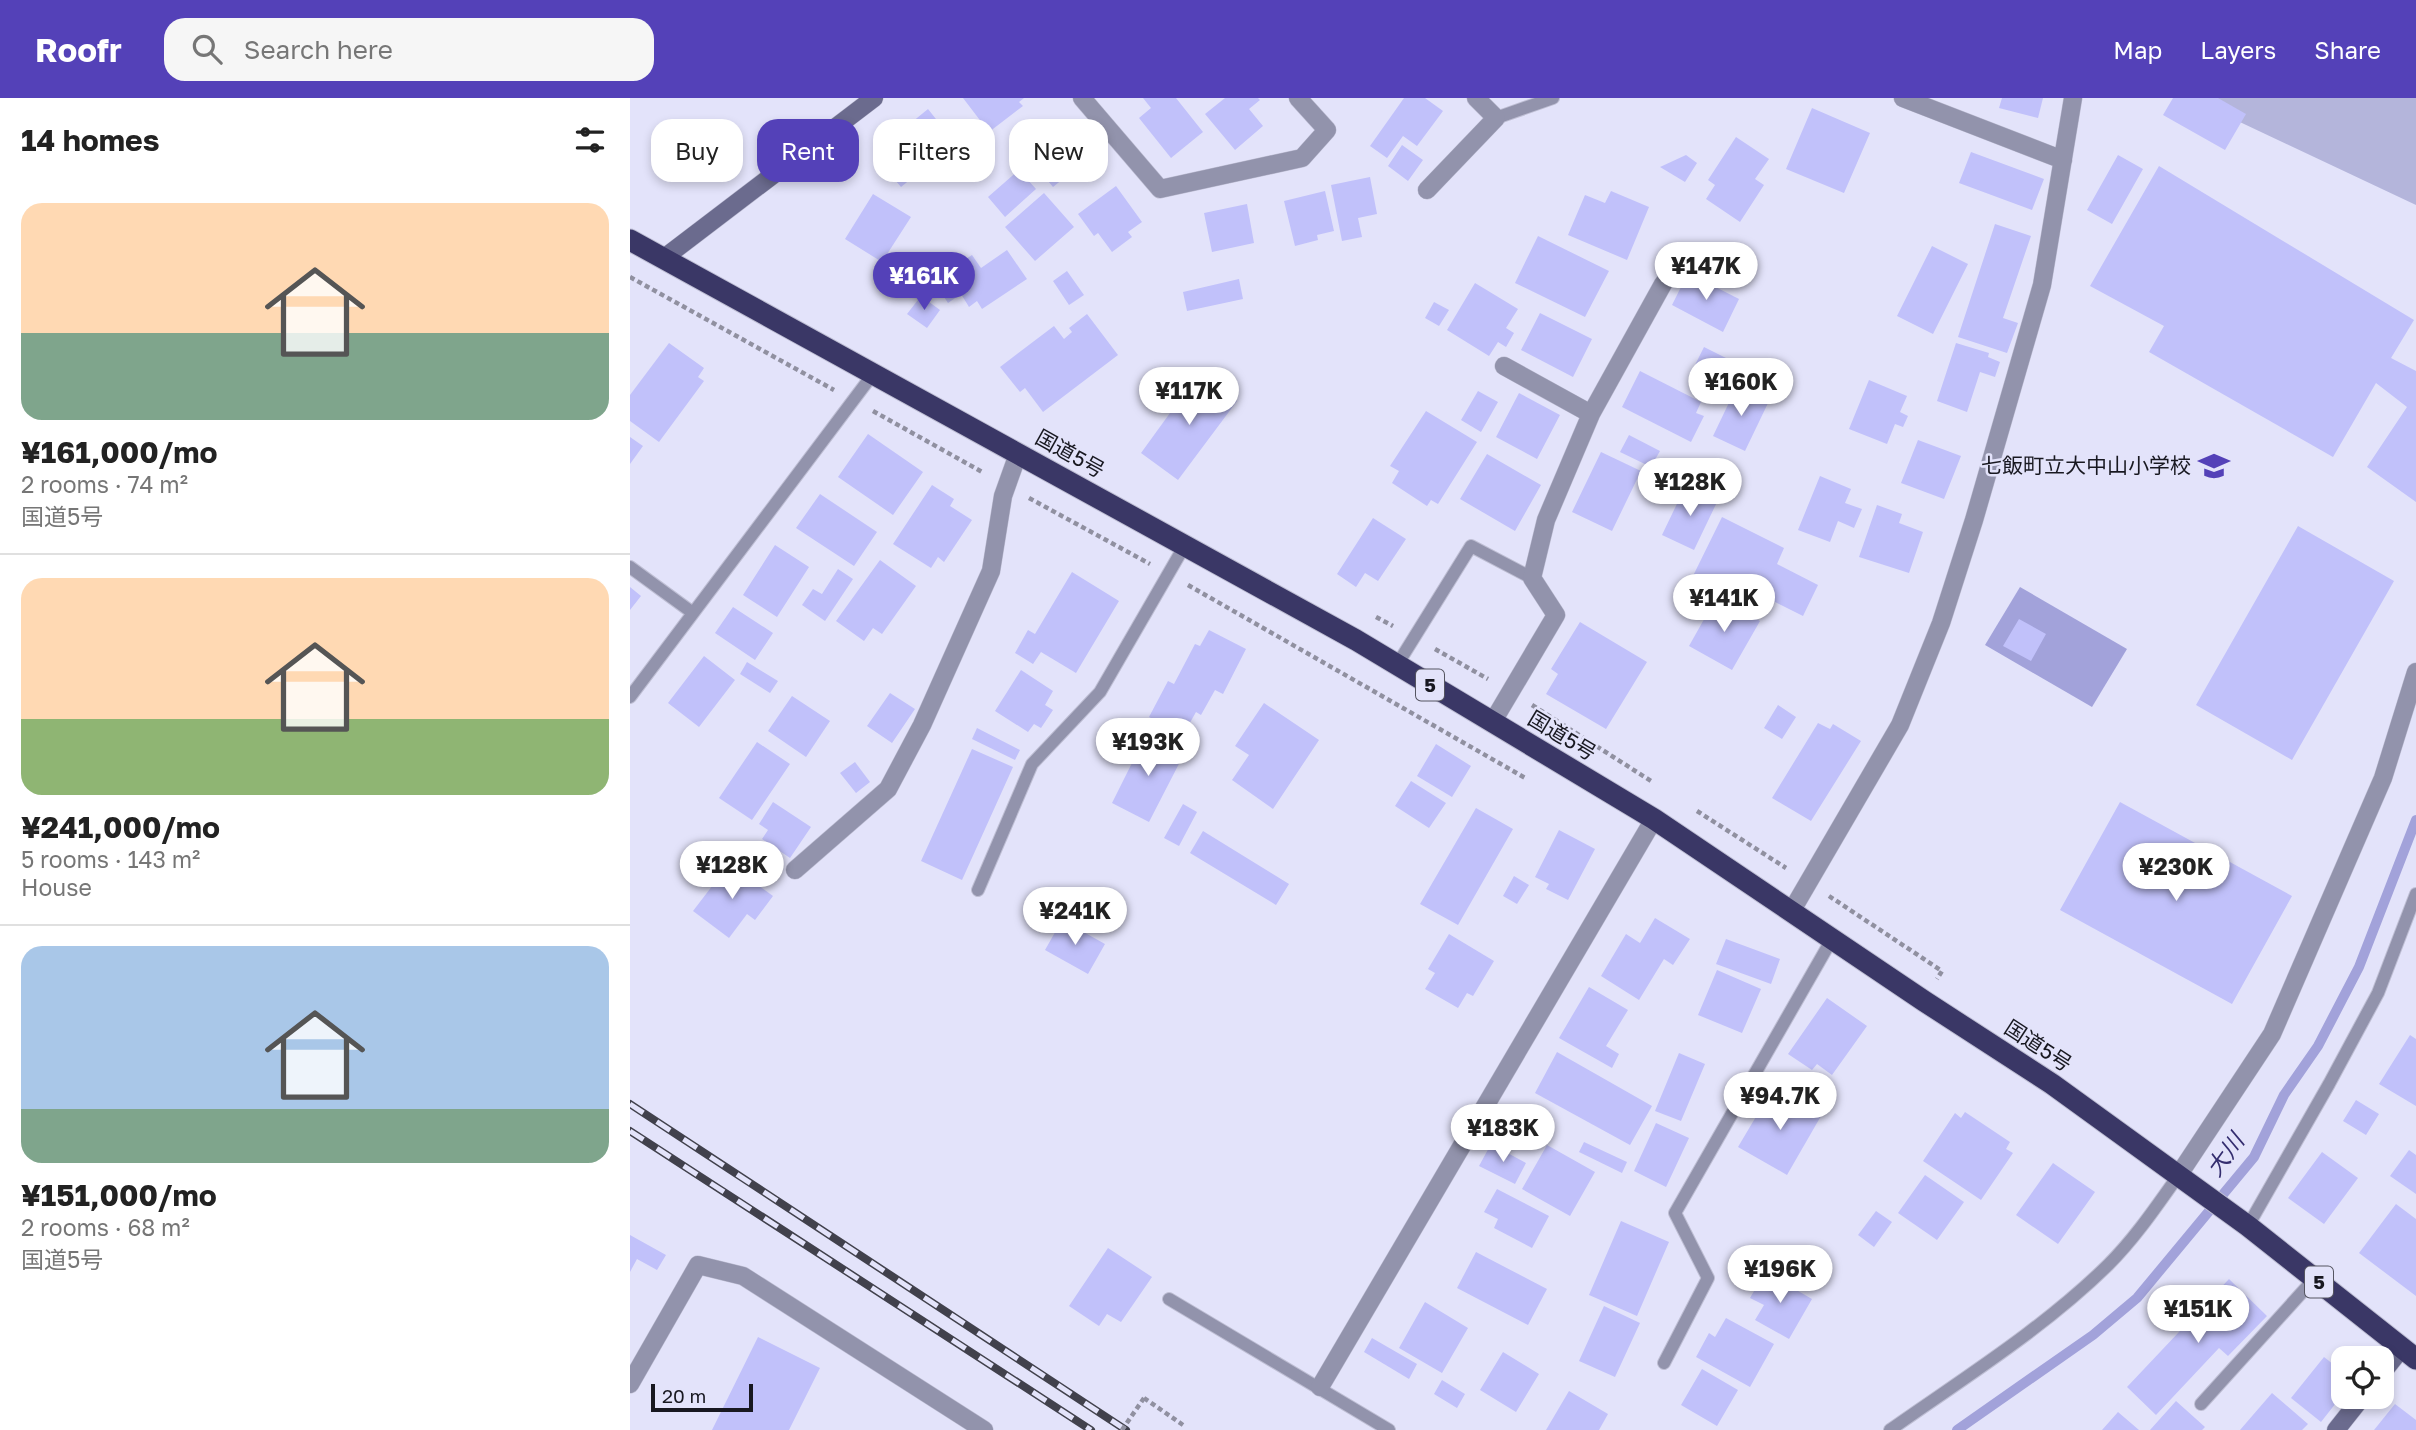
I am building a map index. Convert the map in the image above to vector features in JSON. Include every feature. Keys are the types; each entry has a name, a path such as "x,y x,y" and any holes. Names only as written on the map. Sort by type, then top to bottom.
{"highway":[{"name":"国道5号","path":"630,240 1185,545 1397,665 1654,820 2052,1084 2241,1222 2409,1353"}],"street":[{"path":"664,258 874,98"},
{"path":"1082,98 1160,189 1302,158 1327,130 1298,98"},
{"path":"1427,190 1496,118 1476,98"},
{"path":"1903,98 2063,160"},
{"path":"1791,912 1900,725 1941,623 1974,520 2042,285 2073,98"},
{"path":"1492,723 1556,615 1532,578 1546,520 1591,414 1663,284"},
{"path":"1504,366 1591,414"},
{"path":"795,870 888,789 922,725 991,571 1003,496 1018,454"},
{"path":"2186,1182 2272,1034 2383,778 2416,672"},
{"path":"1320,1387 1654,820"},
{"path":"630,1384 698,1265 743,1276 984,1430"},
{"path":"2394,1364 2409,1353"},
{"path":"2336,1430 2353,1409"}],"lane":[{"path":"1496,118 1553,98"},
{"path":"630,697 873,374"},
{"path":"978,890 1032,764 1100,692 1185,545"},
{"path":"1397,665 1471,546 1532,578"},
{"path":"630,567 693,613"},
{"path":"2241,1222 2378,993 2416,894"},
{"path":"1664,1363 1708,1278 1675,1213 1832,939"},
{"path":"1890,1430 2078,1292 2108,1265 2186,1182"},
{"path":"2201,1404 2315,1278"},
{"path":"1169,1299 1389,1430"}],"path":[{"path":"630,277 1168,573 1535,783"},
{"path":"1122,1430 1144,1398 1183,1425"}],"shaded area":[{"path":"2189,98 2416,98 2416,205"},
{"path":"2020,587 2127,649 2092,707 1985,645"}],"building":[{"path":"963,98 1024,98 1019,102 1023,106 995,127 995,119 979,119"},
{"path":"1143,98 1176,98 1203,132 1171,158 1139,118 1151,108"},
{"path":"1225,98 1260,100 1249,109 1263,126 1235,150 1205,114"},
{"path":"1404,98 1425,98 1443,111 1417,146 1403,136 1387,158 1370,146"},
{"path":"2002,98 2043,98 2038,118 1999,108"},
{"path":"2173,98 2218,98 2246,114 2225,150 2163,115"},
{"path":"1812,108 1870,133 1844,193 1786,169"},
{"path":"928,109 936,119 916,119"},
{"path":"1736,137 1769,159 1755,179 1764,185 1740,222 1706,199 1715,185 1708,180"},
{"path":"1402,145 1423,160 1408,181 1388,166"},
{"path":"1971,152 2044,179 2032,210 1959,183"},
{"path":"1686,155 1697,163 1685,182 1660,167"},
{"path":"2118,155 2143,169 2112,224 2087,210"},
{"path":"2159,166 2414,320 2391,358 2416,371 2416,502 2367,467 2407,407 2376,383 2333,457 2149,352 2164,326 2090,286"},
{"path":"1370,177 1377,214 1358,218 1362,237 1342,241 1331,185"},
{"path":"1009,179 1009,182 1030,182 1036,189 1005,217 988,197"},
{"path":"1116,186 1142,222 1128,232 1132,237 1112,252 1098,233 1094,236 1078,214"},
{"path":"1325,191 1334,231 1317,235 1318,240 1295,246 1284,201"},
{"path":"1611,191 1649,207 1627,260 1568,235 1585,195 1605,203"},
{"path":"1044,193 1074,227 1035,261 1005,227"},
{"path":"873,194 911,217 882,262 845,239"},
{"path":"1247,204 1254,243 1212,252 1204,213"},
{"path":"1995,224 2031,236 2003,318 2018,323 2007,353 1958,337"},
{"path":"1538,236 1609,271 1585,317 1515,283"},
{"path":"1932,246 1968,264 1933,334 1897,316"},
{"path":"1007,250 1027,279 982,309 977,301 969,307 961,294 948,303 933,280 972,255 981,268"},
{"path":"1067,271 1084,295 1069,305 1053,281"},
{"path":"1688,273 1739,299 1723,332 1672,305"},
{"path":"1239,279 1243,299 1187,311 1183,292"},
{"path":"1475,283 1518,309 1506,328 1514,333 1506,347 1498,342 1489,356 1447,330"},
{"path":"921,296 940,310 927,328 907,314"},
{"path":"1434,302 1449,310 1439,326 1425,318"},
{"path":"1540,313 1592,339 1573,377 1521,350"},
{"path":"1087,314 1118,355 1043,412 1025,388 1020,392 1000,367 1054,326 1064,339 1072,332 1069,328"},
{"path":"669,343 704,368 698,377 704,381 659,442 630,421 630,395"},
{"path":"1956,343 1989,353 1988,357 2000,362 1995,377 1980,372 1967,412 1937,401"},
{"path":"1704,347 1736,363 1722,391 1690,375"},
{"path":"1640,371 1701,402 1696,413 1704,416 1691,442 1622,407"},
{"path":"1199,373 1237,401 1178,480 1141,453"},
{"path":"1869,380 1907,396 1900,412 1908,416 1903,427 1895,424 1887,444 1849,429"},
{"path":"1737,386 1769,401 1745,451 1713,436"},
{"path":"1478,391 1498,402 1481,432 1461,420"},
{"path":"1519,393 1560,415 1537,459 1496,437"},
{"path":"1426,411 1477,442 1438,504 1431,500 1427,506 1392,483 1399,471 1390,466"},
{"path":"868,434 923,472 893,515 838,477"},
{"path":"1629,435 1660,451 1651,467 1620,452"},
{"path":"630,437 643,446 630,464"},
{"path":"1918,440 1961,456 1944,499 1901,483"},
{"path":"1601,452 1641,471 1612,531 1572,512"},
{"path":"1487,454 1541,485 1515,531 1460,499"},
{"path":"1820,476 1851,489 1845,503 1862,509 1854,528 1838,521 1830,542 1798,530"},
{"path":"932,485 954,499 950,506 972,520 944,562 938,557 931,568 893,544"},
{"path":"1686,485 1718,500 1694,550 1662,535"},
{"path":"820,494 877,532 854,566 796,528"},
{"path":"1877,505 1902,514 1899,523 1923,532 1909,573 1859,557"},
{"path":"1722,517 1784,548 1777,564 1818,585 1803,616 1755,592 1745,610 1690,582"},
{"path":"1373,518 1406,539 1378,581 1365,573 1356,587 1337,574"},
{"path":"2298,526 2394,581 2292,760 2196,705"},
{"path":"775,545 809,567 777,617 743,595"},
{"path":"880,560 916,586 882,634 873,628 864,641 836,621"},
{"path":"838,569 853,579 825,621 802,605 813,589 822,594"},
{"path":"1072,572 1119,601 1076,673 1041,652 1033,664 1015,653 1028,630 1035,634"},
{"path":"630,587 641,596 630,610"},
{"path":"1716,598 1760,621 1732,670 1689,646"},
{"path":"733,607 773,633 755,660 715,633"},
{"path":"2019,619 2046,634 2031,661 2003,646"},
{"path":"1580,622 1647,662 1606,729 1546,694 1558,674 1551,669"},
{"path":"1209,630 1246,649 1223,694 1215,690 1201,715 1196,712 1183,735 1149,717 1168,681 1174,684 1195,644 1200,646"},
{"path":"704,656 735,680 699,727 668,703"},
{"path":"747,662 778,681 770,693 740,674"},
{"path":"1021,670 1053,691 1045,705 1053,710 1041,728 1034,724 1028,732 995,711"},
{"path":"890,693 915,709 892,743 867,726"},
{"path":"792,696 830,721 806,757 768,731"},
{"path":"1264,703 1319,740 1273,809 1232,780 1249,755 1235,746"},
{"path":"1778,705 1796,717 1782,739 1764,728"},
{"path":"1818,723 1830,729 1833,724 1861,741 1811,821 1772,798"},
{"path":"977,728 1020,750 1015,760 972,739"},
{"path":"1146,735 1184,754 1149,822 1112,803"},
{"path":"757,742 790,764 752,820 719,798"},
{"path":"1436,744 1471,766 1452,797 1417,776"},
{"path":"972,749 1013,767 962,880 921,861"},
{"path":"855,762 870,782 856,793 840,773"},
{"path":"1411,781 1446,803 1429,828 1395,806"},
{"path":"773,802 811,827 790,858 762,839 768,830 759,824"},
{"path":"2120,802 2292,896 2232,1004 2060,910"},
{"path":"1183,804 1197,812 1179,846 1164,838"},
{"path":"1476,808 1513,829 1458,925 1420,904"},
{"path":"1559,830 1595,849 1568,900 1546,889 1549,884 1535,877"},
{"path":"1203,831 1289,884 1276,905 1190,853"},
{"path":"740,843 774,867 764,882 730,858"},
{"path":"729,864 773,896 755,920 747,914 729,938 693,911"},
{"path":"1514,876 1529,885 1517,904 1503,896"},
{"path":"1655,918 1690,939 1673,965 1664,959 1639,1000 1601,976 1626,934 1640,943"},
{"path":"1062,920 1105,944 1088,974 1045,950"},
{"path":"1449,934 1494,961 1473,996 1467,993 1458,1008 1425,989 1435,973 1428,969"},
{"path":"1726,939 1780,959 1771,984 1716,964"},
{"path":"1717,970 1761,989 1742,1033 1698,1015"},
{"path":"1589,987 1628,1010 1606,1046 1619,1054 1612,1068 1559,1038"},
{"path":"1827,998 1867,1026 1832,1075 1817,1064 1812,1070 1788,1054"},
{"path":"2410,1035 2416,1039 2416,1106 2379,1084"},
{"path":"1557,1052 1652,1106 1630,1145 1535,1093"},
{"path":"1679,1053 1705,1064 1681,1121 1655,1111"},
{"path":"1773,1088 1821,1116 1787,1175 1738,1147"},
{"path":"2356,1100 2379,1114 2366,1135 2343,1121"},
{"path":"1965,1112 2010,1142 2006,1149 2013,1153 1981,1200 1923,1161 1955,1113 1961,1118"},
{"path":"1656,1123 1689,1138 1666,1187 1634,1171"},
{"path":"1584,1142 1627,1162 1622,1173 1579,1152"},
{"path":"1491,1144 1526,1163 1515,1184 1479,1166"},
{"path":"1547,1145 1595,1172 1570,1216 1522,1189"},
{"path":"2409,1150 2416,1155 2416,1194 2390,1176"},
{"path":"2322,1152 2358,1178 2324,1224 2288,1198"},
{"path":"2053,1163 2095,1192 2058,1244 2016,1215"},
{"path":"1925,1175 1964,1202 1937,1240 1898,1213"},
{"path":"1497,1189 1549,1216 1532,1248 1494,1228 1498,1219 1484,1212"},
{"path":"2396,1204 2416,1219 2416,1296 2359,1253"},
{"path":"1876,1211 1892,1222 1874,1247 1858,1235"},
{"path":"1621,1221 1669,1242 1637,1316 1589,1295"},
{"path":"630,1235 666,1255 657,1270 637,1259 630,1272"},
{"path":"1108,1248 1152,1277 1121,1322 1107,1314 1099,1326 1069,1306"},
{"path":"1476,1252 1547,1289 1528,1325 1457,1288"},
{"path":"1765,1272 1812,1299 1789,1339 1755,1320 1764,1305 1750,1298"},
{"path":"2229,1279 2267,1316 2228,1356 2219,1348 2156,1415 2127,1387"},
{"path":"1425,1302 1468,1328 1442,1373 1399,1348"},
{"path":"1604,1306 1640,1323 1615,1377 1579,1361"},
{"path":"1726,1318 1774,1344 1750,1387 1696,1357 1709,1333 1715,1337"},
{"path":"758,1337 820,1368 789,1430 712,1430"},
{"path":"1372,1338 1417,1364 1409,1379 1364,1352"},
{"path":"1503,1352 1539,1374 1516,1412 1480,1390"},
{"path":"2324,1357 2331,1363 2331,1409 2321,1422 2291,1398"},
{"path":"1702,1369 1738,1390 1717,1426 1681,1405"},
{"path":"1442,1380 1465,1394 1457,1408 1434,1394"},
{"path":"1569,1391 1608,1414 1599,1430 1546,1430"},
{"path":"2272,1393 2308,1424 2302,1430 2240,1430"},
{"path":"2176,1401 2205,1427 2202,1430 2150,1430"},
{"path":"2394,1405 2416,1420 2416,1430 2374,1430 2391,1409 2394,1409"},
{"path":"2118,1412 2139,1430 2102,1430"}],"waterway":[{"name":"大川","path":"1957,1430 2093,1335 2137,1298 2254,1157 2284,1095 2318,1046 2359,967 2416,820"}],"railway":[{"path":"630,1104 1126,1430"},
{"path":"630,1131 1091,1430"}],"place":[{"name":"七飯町立大中山小学校","path":"2214,466"}]}
